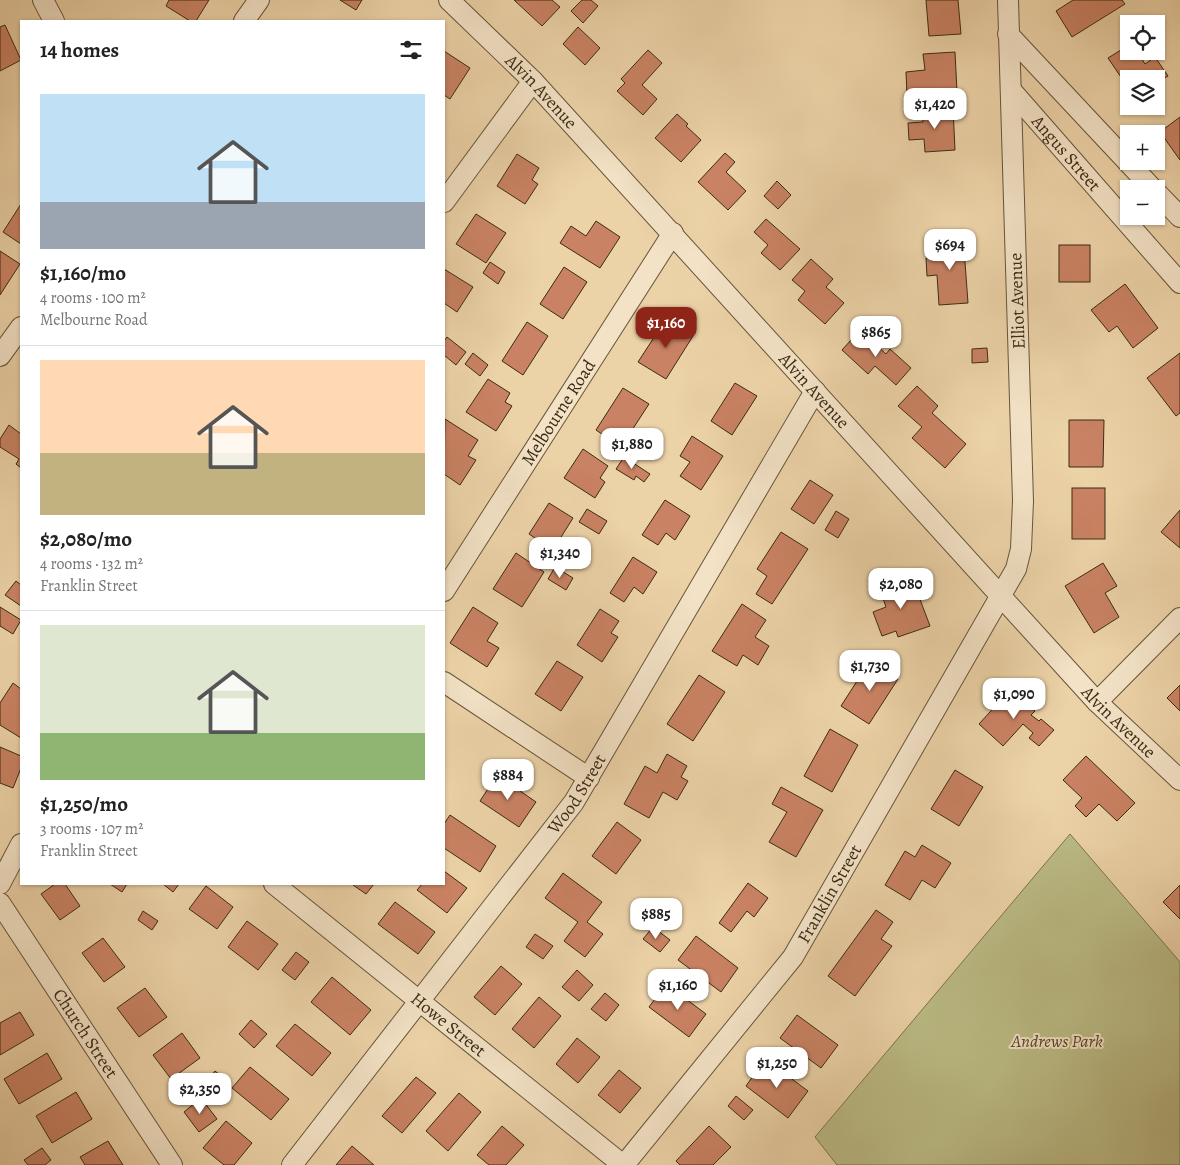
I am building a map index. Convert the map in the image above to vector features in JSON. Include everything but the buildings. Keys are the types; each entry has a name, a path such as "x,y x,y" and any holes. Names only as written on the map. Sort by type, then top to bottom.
{"street":[{"path":"43,0 53,20"},
{"path":"245,20 259,0"},
{"name":"Alvin Avenue","path":"449,0 533,81 1097,702 1180,780"},
{"name":"Elliot Avenue","path":"1001,597 1016,570 1021,549 1023,501 1008,0"},
{"path":"1008,34 1145,180"},
{"path":"445,201 533,81"},
{"name":"Angus Street","path":"1011,90 1180,284"},
{"path":"1165,201 1180,217"},
{"name":"Melbourne Road","path":"445,589 673,233"},
{"path":"0,356 20,328"},
{"name":"Wood Street","path":"292,1165 574,802 815,391"},
{"name":"Franklin Street","path":"623,1165 793,957 1001,597"},
{"path":"1097,702 1180,618"},
{"path":"445,683 589,778"},
{"path":"0,884 20,846"},
{"name":"Howe Street","path":"275,885 623,1165"},
{"name":"Church Street","path":"0,903 172,1165"}],"green space":[{"name":"Andrews Park","path":"1070,834 1180,962 1180,1165 837,1165 815,1137"}]}
